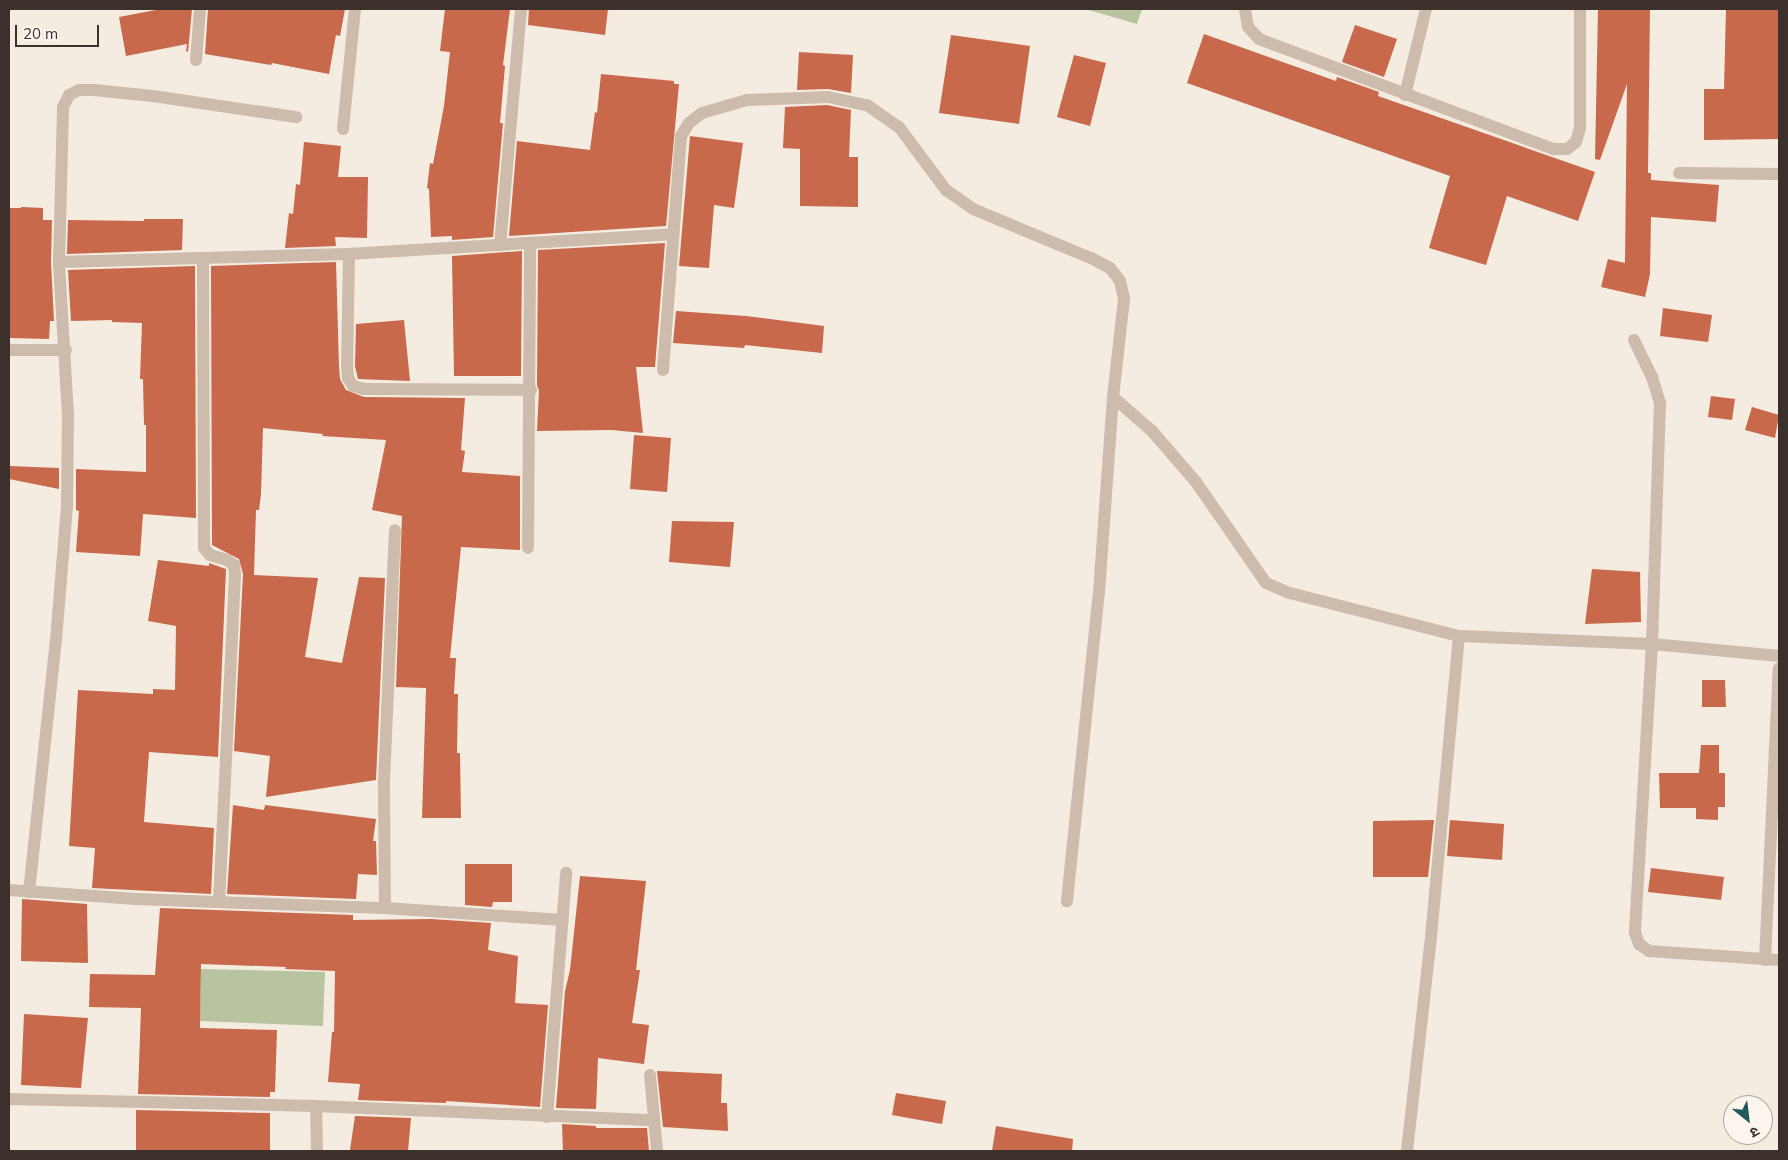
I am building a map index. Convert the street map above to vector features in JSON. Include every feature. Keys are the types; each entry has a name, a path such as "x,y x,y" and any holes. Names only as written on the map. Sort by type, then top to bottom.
{"street":[{"path":"196,60 200,9"},
{"path":"343,129 355,9"},
{"path":"500,246 522,9"},
{"path":"1245,9 1248,27 1259,39 1553,149 1567,149 1576,142 1580,128 1580,9"},
{"path":"1405,95 1426,9"},
{"path":"29,892 56,640 67,506 68,415 66,350 59,262 63,107 69,96 79,90 94,90 153,96 296,117"},
{"path":"662,370 681,136 689,123 702,113 747,100 828,96 867,105 899,127 946,190 973,209 1092,258 1110,268 1120,280 1124,299 1113,397 1099,591 1067,901"},
{"path":"1679,173 1779,174"},
{"path":"59,262 349,254 673,234"},
{"path":"528,548 531,390 530,243"},
{"path":"349,254 347,366 348,378 353,386 364,389 531,390"},
{"path":"203,259 204,548 210,555 227,560 234,566 235,575 220,902"},
{"path":"1634,340 1652,377 1660,402 1652,644 1636,932 1639,944 1649,951 1779,960"},
{"path":"9,350 66,350"},
{"path":"1113,397 1152,431 1196,482 1266,582 1290,593 1459,636 1652,644 1779,656"},
{"path":"386,908 384,781 395,530"},
{"path":"1407,1151 1431,937 1459,636"},
{"path":"1765,960 1779,668"},
{"path":"547,1117 566,873"},
{"path":"9,890 136,899 386,908 562,920"},
{"path":"650,1075 657,1151"},
{"path":"9,1100 316,1106 654,1120"},
{"path":"316,1106 317,1151"}],"green space":[{"path":"1085,9 1142,9 1137,24"},
{"path":"201,969 325,972 323,1026 200,1021"}],"building":[{"path":"161,9 192,9 188,52 186,51 187,44 126,56 119,17"},
{"path":"208,9 345,9 340,36 336,35 329,74 272,63 271,65 205,54"},
{"path":"445,9 510,9 503,65 505,66 500,123 503,123 493,237 452,240 452,236 431,237 429,189 427,188 430,163 433,164 444,106 450,52 440,51"},
{"path":"529,9 608,9 605,35 528,25"},
{"path":"1598,9 1650,9 1648,173 1651,173 1651,180 1719,185 1716,222 1651,217 1650,274 1645,297 1601,287 1608,259 1625,263 1627,84 1600,160 1595,159"},
{"path":"1726,9 1779,9 1779,139 1704,140 1704,89 1724,89"},
{"path":"1355,25 1397,39 1384,77 1342,62"},
{"path":"1204,34 1336,81 1337,77 1379,92 1378,96 1595,172 1578,221 1507,196 1486,265 1429,248 1450,176 1187,83"},
{"path":"951,35 1030,46 1019,124 939,113"},
{"path":"799,52 853,55 851,93 828,89 797,90"},
{"path":"1074,55 1106,63 1090,126 1057,117"},
{"path":"601,74 674,81 674,84 679,84 666,226 509,236 517,141 590,150 595,112 597,113"},
{"path":"827,105 851,110 849,157 858,157 858,207 800,206 800,149 783,148 785,107"},
{"path":"690,136 743,143 734,208 714,205 709,268 679,266"},
{"path":"304,142 341,146 338,177 368,177 367,238 335,237 336,246 285,248 289,213 293,214 296,184 300,185"},
{"path":"9,208 43,208 43,220 52,220 51,262 54,321 50,321 49,339 9,338"},
{"path":"144,219 183,219 182,250 67,254 68,220 144,221"},
{"path":"665,243 655,367 636,367 643,433 612,430 537,431 539,391 537,385 538,250"},
{"path":"522,251 521,376 454,376 452,256"},
{"path":"336,262 339,367 340,379 346,390 364,397 465,398 461,450 465,451 462,472 520,476 520,550 461,547 450,658 456,658 454,694 458,694 457,753 460,753 461,818 422,818 426,688 396,687 402,516 372,510 386,440 322,436 323,434 263,428 261,494 259,510 256,510 254,575 318,578 305,657 342,663 359,577 385,578 376,780 266,797 270,756 234,751 243,574 239,559 212,545 211,266"},
{"path":"195,266 196,518 143,514 140,556 76,552 79,511 76,510 76,469 146,472 146,425 144,425 143,379 140,379 142,323 112,322 112,320 71,321 68,270"},
{"path":"1663,308 1712,315 1708,342 1660,336"},
{"path":"676,311 746,316 824,326 822,353 745,345 744,348 673,343"},
{"path":"404,320 410,381 358,379 355,366 356,324"},
{"path":"1711,396 1735,399 1732,420 1708,417"},
{"path":"1752,407 1779,415 1775,438 1745,430"},
{"path":"634,435 671,438 667,492 630,489"},
{"path":"9,466 59,468 59,489 9,479"},
{"path":"672,521 734,522 730,567 669,562"},
{"path":"158,560 209,566 209,563 226,569 218,757 149,752 144,822 214,828 211,894 92,888 95,848 69,846 78,690 153,694 153,689 175,690 176,626 148,621"},
{"path":"1592,569 1640,572 1641,622 1585,624"},
{"path":"1702,680 1725,680 1726,707 1702,707"},
{"path":"1701,745 1719,745 1719,773 1725,773 1725,807 1718,807 1718,820 1696,819 1696,808 1660,808 1659,773 1699,773"},
{"path":"233,805 264,810 265,805 376,819 373,841 376,841 377,875 358,874 356,899 227,894"},
{"path":"1434,820 1428,877 1373,877 1373,821"},
{"path":"1450,820 1504,824 1502,860 1447,856"},
{"path":"465,864 512,864 512,902 493,902 492,907 465,905"},
{"path":"1651,868 1724,877 1721,900 1648,892"},
{"path":"580,876 646,881 636,970 640,970 632,1023 649,1025 644,1064 598,1058 596,1109 556,1108 565,991 570,970"},
{"path":"22,899 87,904 88,963 21,961"},
{"path":"160,908 353,915 353,920 431,919 491,923 488,950 518,956 515,1003 548,1005 540,1107 446,1101 446,1103 358,1100 360,1084 328,1082 332,1032 334,1032 335,971 201,964 200,1028 277,1030 275,1092 270,1092 270,1097 138,1094 141,1008 89,1007 90,974 155,975"},
{"path":"24,1014 88,1018 81,1088 21,1085"},
{"path":"657,1071 722,1074 721,1103 727,1103 728,1131 663,1127"},
{"path":"896,1093 946,1101 942,1124 892,1115"},
{"path":"136,1110 270,1113 270,1151 136,1151"},
{"path":"355,1116 411,1118 408,1151 350,1150"},
{"path":"562,1124 596,1126 596,1128 647,1128 649,1151 563,1151"},
{"path":"996,1126 1073,1139 1072,1151 992,1151"}]}
